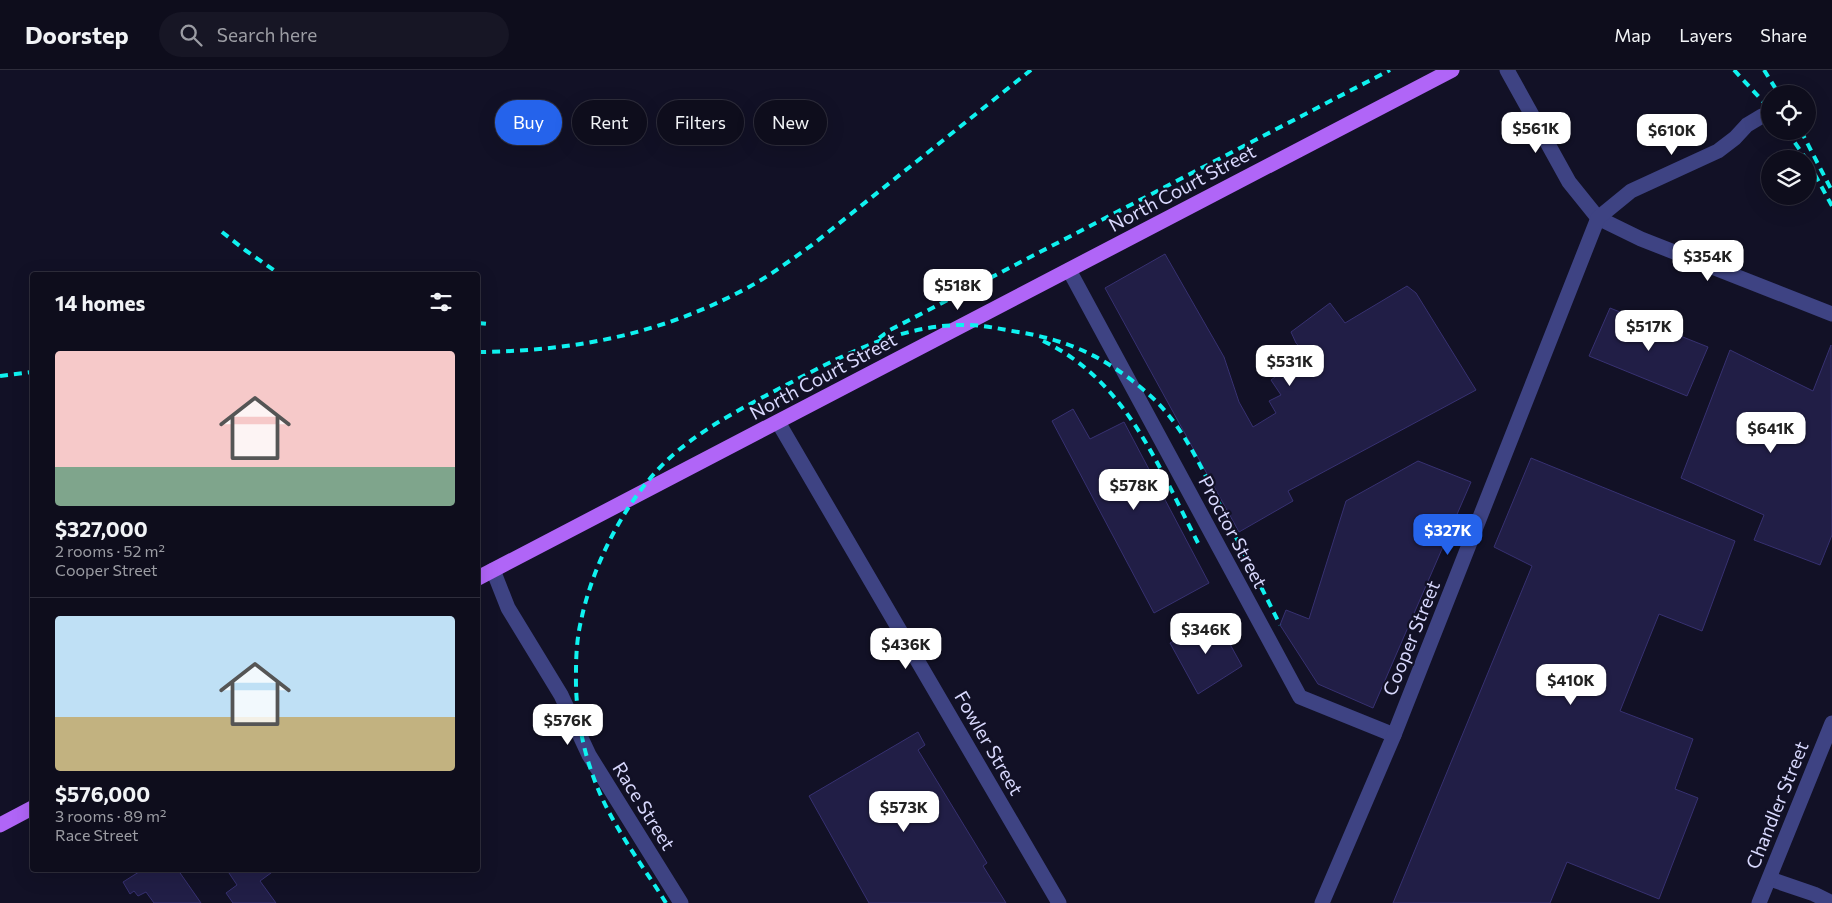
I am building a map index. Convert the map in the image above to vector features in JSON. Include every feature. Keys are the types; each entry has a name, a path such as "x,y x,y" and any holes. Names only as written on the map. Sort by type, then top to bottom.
{"main road":[{"name":"North Court Street","path":"480,577 1452,70"},
{"path":"0,825 30,809"}],"street":[{"path":"1507,70 1569,182 1598,218 1641,240 1832,314"},
{"path":"1598,218 1631,191 1718,151 1735,138 1747,125 1761,117"},
{"name":"Cooper Street","path":"1322,903 1394,736 1598,218"},
{"name":"Proctor Street","path":"1068,270 1300,698 1394,736"},
{"name":"Fowler Street","path":"778,422 1059,903"},
{"name":"Race Street","path":"493,570 508,608 561,695 589,755 680,903"},
{"name":"Chandler Street","path":"1760,903 1832,723"},
{"path":"1770,879 1814,894 1832,903"}],"building":[{"path":"1165,254 1224,357 1239,402 1253,427 1276,413 1269,401 1281,395 1271,380 1306,354 1296,343 1291,332 1330,303 1345,323 1407,286 1416,293 1476,390 1288,491 1293,501 1239,532 1105,288"},
{"path":"1610,308 1708,347 1687,396 1589,356"},
{"path":"1831,345 1832,535 1820,565 1754,540 1764,515 1681,478 1730,350 1813,391"},
{"path":"1073,409 1090,439 1124,422 1209,583 1154,613 1052,421"},
{"path":"1531,458 1735,541 1702,631 1659,614 1620,711 1693,739 1675,789 1698,798 1659,899 1567,862 1550,903 1393,903 1532,566 1494,547"},
{"path":"1418,461 1471,482 1373,708 1318,684 1280,625 1286,610 1309,619 1346,501"},
{"path":"1215,617 1242,666 1198,694 1170,643"},
{"path":"918,732 925,745 918,750 987,863 983,866 1006,903 869,903 809,796"},
{"path":"139,872 179,872 201,903 154,903 146,892 138,896 134,891 130,894 123,882"},
{"path":"228,872 272,872 260,881 276,903 233,903 226,893 237,885"}],"railway":[{"path":"480,352 549,348 618,337 684,317 749,287 812,245 1031,70"},
{"path":"879,338 890,330 1390,70"},
{"path":"1734,70 1761,99"},
{"path":"1764,70 1773,85"},
{"path":"1793,140 1800,150"},
{"path":"1806,140 1832,191"},
{"path":"1816,177 1832,206"},
{"path":"222,232 277,272"},
{"path":"480,323 488,324"},
{"path":"666,903 624,839 609,812 590,768 582,736 576,688 577,646 581,621 594,576 615,530 628,508 642,488 674,454 701,433 730,415 853,352 897,335 943,326 973,325 1036,335 1070,345 1115,369 1158,403 1190,446 1280,625"},
{"path":"1043,341 1072,358 1097,378 1118,402 1137,428 1169,484 1198,543"},
{"path":"0,376 30,372"}]}
